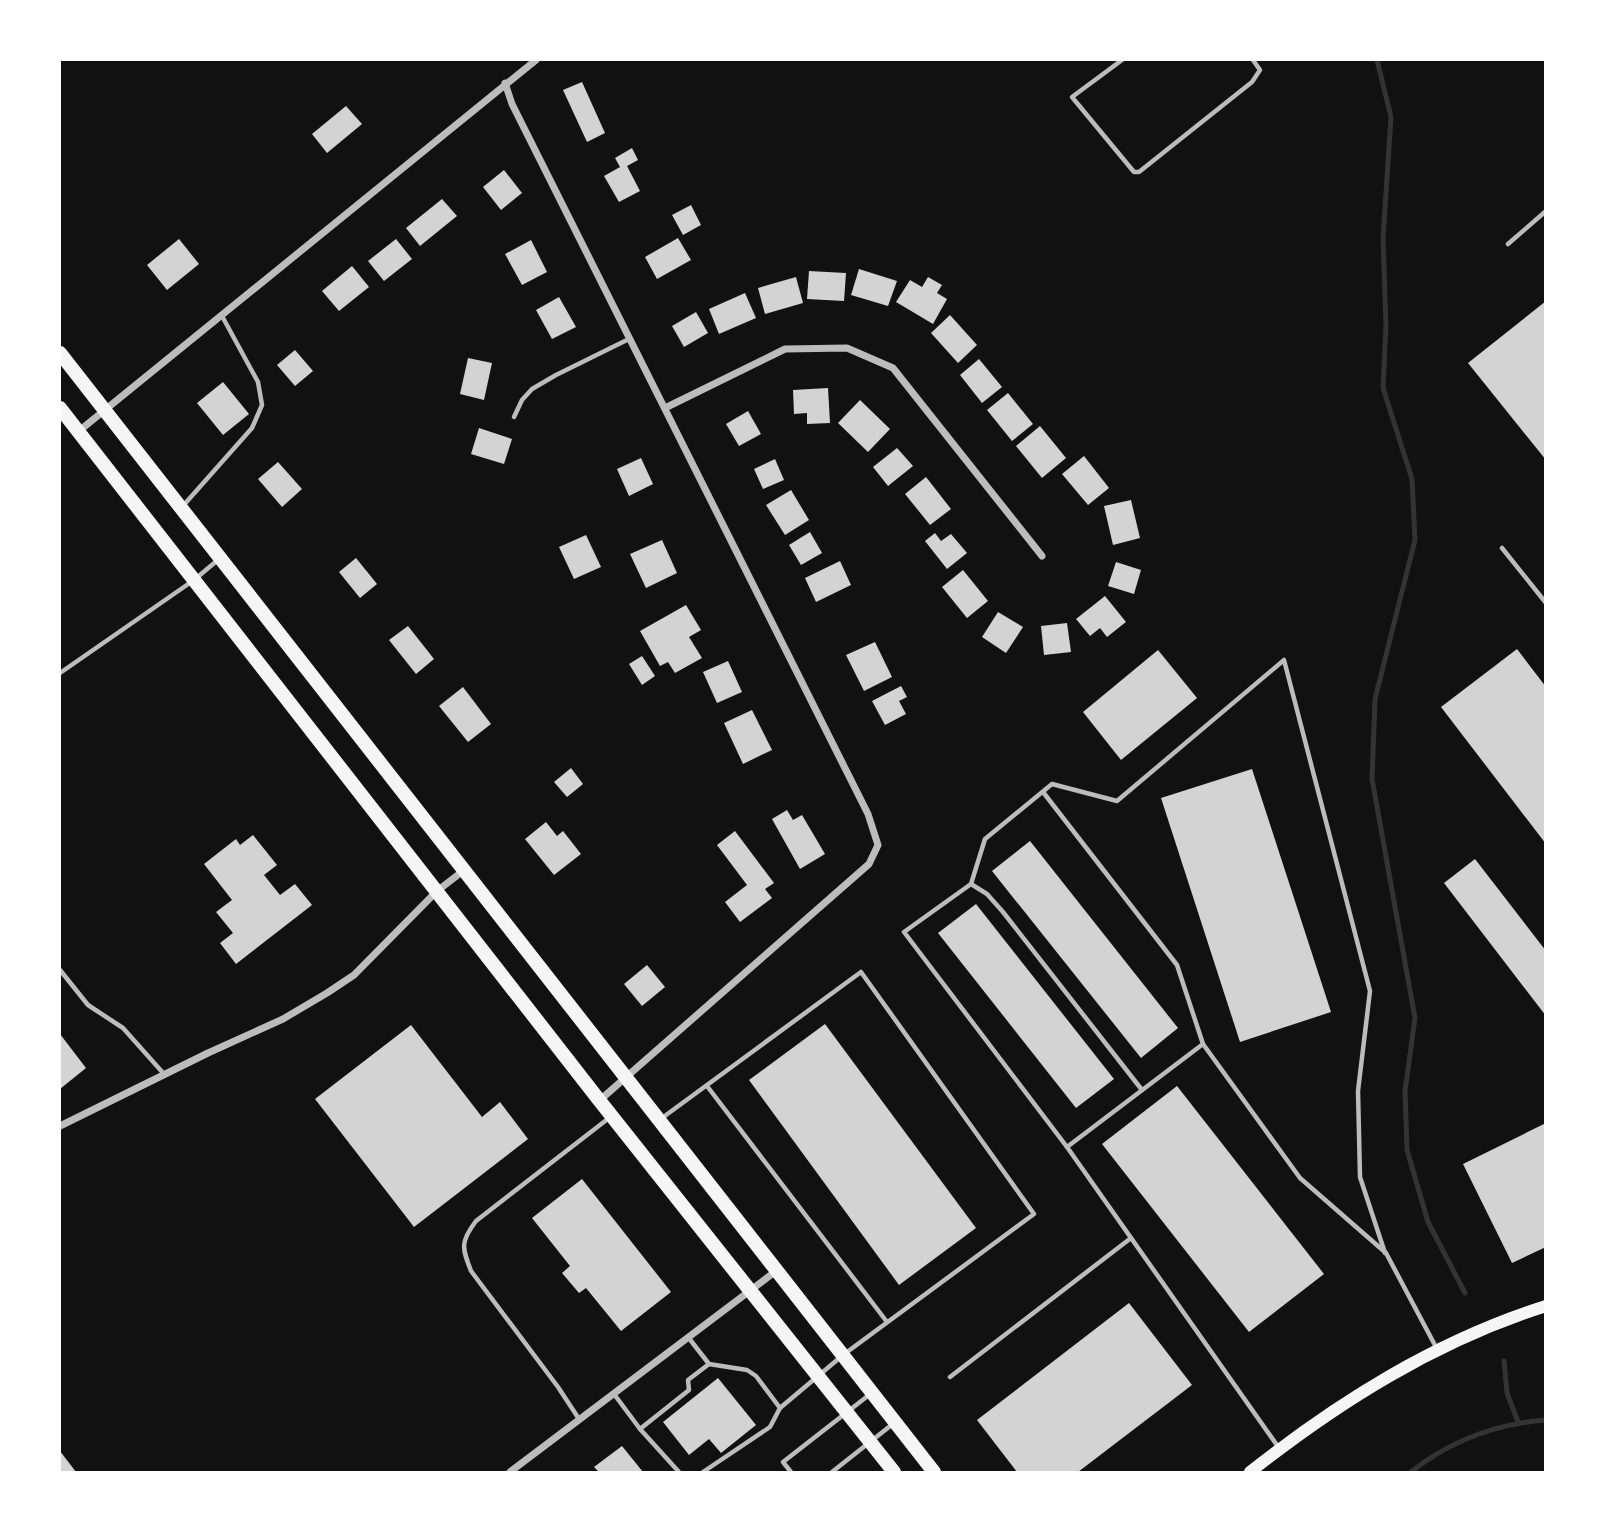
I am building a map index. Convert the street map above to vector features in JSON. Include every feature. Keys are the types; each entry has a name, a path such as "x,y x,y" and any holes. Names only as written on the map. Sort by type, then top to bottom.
{"main road":[{"path":"60,353 934,1472"},
{"path":"60,408 611,1116 894,1472"},
{"path":"1250,1472 1356,1395 1437,1349 1495,1323 1545,1306"}],"street":[{"path":"78,432 536,60"},
{"path":"505,83 512,104 868,814 878,845 869,864 599,1100"},
{"path":"665,408 785,349 847,348 893,368 1042,556"},
{"path":"60,1126 283,1019 327,993 354,975 437,891 463,871"},
{"path":"510,1472 776,1271"}],"lane":[{"path":"1122,60 1072,97 1134,172 1139,172 1252,82 1260,70 1252,60"},
{"path":"1508,244 1545,211"},
{"path":"181,508 252,428 262,405 258,382 222,315"},
{"path":"514,417 522,400 532,389 630,339"},
{"path":"1502,548 1545,603"},
{"path":"60,673 220,559"},
{"path":"1279,1449 1067,1147 904,932 971,884 985,839 1052,785 1116,801 1284,660 1370,991 1358,1091 1360,1177 1385,1253 1437,1349"},
{"path":"1043,792 1177,965 1203,1044 1300,1178 1385,1253"},
{"path":"971,884 987,894 1003,912 1142,1090"},
{"path":"60,970 88,1005 123,1028 164,1074"},
{"path":"659,1121 861,972 1034,1214 843,1355 780,1408 770,1427 703,1472"},
{"path":"1067,1147 1203,1044"},
{"path":"707,1086 887,1322"},
{"path":"579,1420 558,1387 471,1271 462,1249 466,1234 476,1221 611,1116"},
{"path":"950,1377 1131,1238"},
{"path":"688,1337 709,1364 747,1370 756,1376 780,1408"},
{"path":"640,1429 689,1391 688,1380 709,1364"},
{"path":"791,1472 783,1462 872,1393"},
{"path":"614,1394 640,1429 679,1472"},
{"path":"832,1472 895,1423"}],"building":[{"path":"582,82 605,133 587,142 563,90"},
{"path":"346,106 362,124 327,153 312,134"},
{"path":"632,148 638,160 627,166 640,191 619,202 604,176 620,167 615,158"},
{"path":"504,170 522,193 501,210 483,187"},
{"path":"442,199 457,216 420,246 406,228"},
{"path":"691,205 701,225 683,235 672,215"},
{"path":"678,238 691,260 657,279 645,257"},
{"path":"179,239 199,264 167,290 147,265"},
{"path":"396,239 412,259 384,281 368,261"},
{"path":"531,240 547,272 522,285 505,254"},
{"path":"352,266 369,287 339,311 322,291"},
{"path":"859,269 897,281 888,306 851,295"},
{"path":"809,271 846,273 844,301 807,299"},
{"path":"796,277 803,303 765,314 758,288"},
{"path":"928,277 942,285 937,293 947,299 933,324 896,302 910,280 922,287"},
{"path":"745,293 756,318 719,334 709,309"},
{"path":"559,297 576,327 552,339 536,310"},
{"path":"1546,301 1546,460 1468,363"},
{"path":"696,312 708,333 684,347 672,326"},
{"path":"950,315 977,345 958,363 931,333"},
{"path":"295,350 313,371 295,386 277,365"},
{"path":"468,358 492,363 484,400 460,394"},
{"path":"979,359 1002,387 982,403 960,375"},
{"path":"223,382 249,414 223,435 197,403"},
{"path":"828,388 830,423 807,424 807,413 794,414 793,390"},
{"path":"1008,393 1033,424 1012,441 987,410"},
{"path":"860,400 890,429 868,452 838,423"},
{"path":"748,411 761,434 739,446 726,424"},
{"path":"1040,426 1066,458 1042,478 1016,446"},
{"path":"479,428 512,439 504,464 471,454"},
{"path":"897,448 913,466 888,486 873,467"},
{"path":"1084,456 1109,488 1088,505 1062,474"},
{"path":"641,458 653,484 629,496 617,469"},
{"path":"775,459 784,480 763,489 754,469"},
{"path":"278,462 302,489 282,507 258,479"},
{"path":"926,477 951,509 930,525 905,494"},
{"path":"791,490 809,520 785,535 766,505"},
{"path":"1131,500 1140,538 1113,545 1104,506"},
{"path":"810,532 822,553 801,565 789,545"},
{"path":"935,533 941,541 951,534 967,553 947,569 925,541"},
{"path":"586,535 601,567 574,579 559,547"},
{"path":"662,540 677,573 646,588 630,554"},
{"path":"356,558 377,584 360,598 339,572"},
{"path":"840,561 851,585 816,602 805,578"},
{"path":"1116,562 1141,570 1134,594 1108,586"},
{"path":"963,570 988,601 967,618 942,587"},
{"path":"1105,596 1126,622 1107,637 1100,628 1090,636 1076,619"},
{"path":"686,605 701,630 689,637 702,658 675,673 668,662 660,666 640,631"},
{"path":"998,612 1023,627 1006,653 982,637"},
{"path":"1067,623 1071,652 1044,655 1041,626"},
{"path":"408,626 434,659 416,674 389,640"},
{"path":"875,642 892,677 864,691 846,655"},
{"path":"1517,649 1546,687 1546,844 1441,707"},
{"path":"1158,650 1197,698 1121,760 1083,712"},
{"path":"642,656 655,676 642,685 629,664"},
{"path":"728,661 742,692 717,703 703,672"},
{"path":"901,686 907,697 899,701 906,714 885,725 872,701"},
{"path":"463,687 491,724 468,742 439,706"},
{"path":"752,710 772,750 743,764 724,723"},
{"path":"571,768 583,784 567,797 554,782"},
{"path":"1252,769 1331,1012 1240,1042 1161,798"},
{"path":"787,810 793,820 802,815 825,854 800,869 772,819"},
{"path":"546,822 557,836 563,831 581,854 554,875 525,839"},
{"path":"735,831 774,883 765,889 772,898 740,922 725,902 747,885 717,845"},
{"path":"253,835 277,865 264,875 280,895 295,884 312,905 236,964 220,943 233,933 216,912 232,900 204,864 236,839 240,845"},
{"path":"1030,841 1178,1028 1141,1058 992,871"},
{"path":"1475,859 1546,951 1546,1016 1444,883"},
{"path":"976,904 1114,1079 1076,1108 938,933"},
{"path":"647,965 665,987 642,1006 624,984"},
{"path":"825,1024 976,1228 899,1285 749,1080"},
{"path":"411,1025 482,1117 500,1102 528,1139 414,1227 315,1099"},
{"path":"60,1034 86,1068 60,1089"},
{"path":"1177,1086 1324,1274 1249,1332 1102,1144"},
{"path":"1546,1123 1546,1247 1512,1263 1463,1164"},
{"path":"582,1179 671,1292 621,1331 586,1288 579,1293 562,1273 570,1266 532,1218"},
{"path":"1129,1303 1192,1385 1078,1472 1017,1472 977,1420"},
{"path":"718,1378 756,1425 721,1453 709,1439 689,1455 663,1422"},
{"path":"622,1446 643,1472 599,1472 594,1467"},
{"path":"60,1451 76,1472 60,1472"}],"waterway":[{"path":"1377,60 1391,117 1383,238 1386,326 1383,388 1412,479 1415,540 1375,699 1372,779 1415,1018 1405,1091 1407,1150 1428,1222 1465,1293"},
{"path":"1504,1361 1507,1393 1518,1422"},
{"path":"1411,1472 1442,1451 1474,1436 1509,1425 1546,1420"}]}
